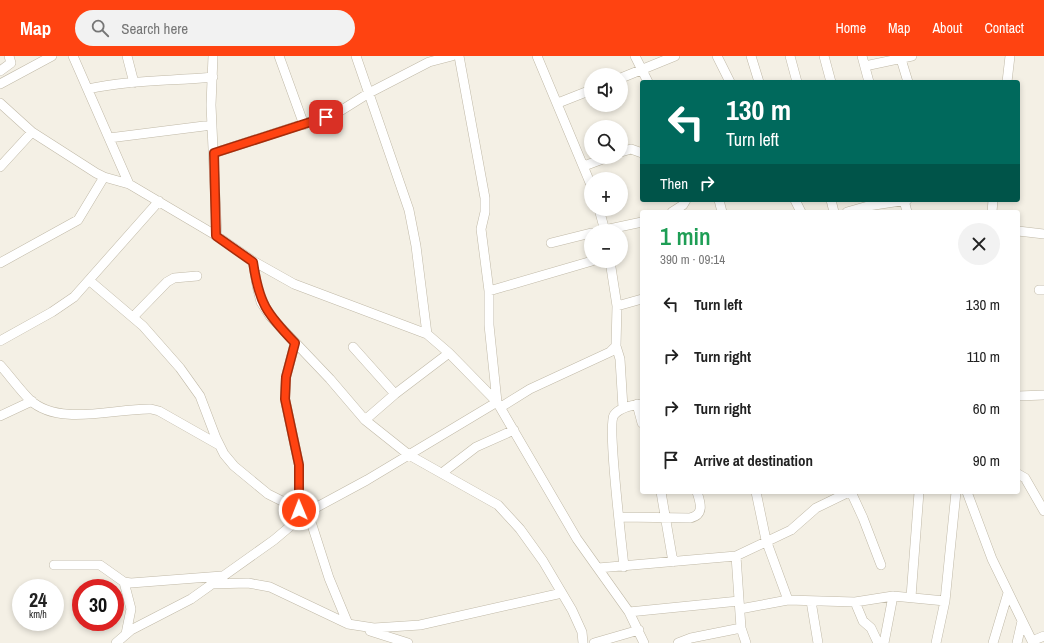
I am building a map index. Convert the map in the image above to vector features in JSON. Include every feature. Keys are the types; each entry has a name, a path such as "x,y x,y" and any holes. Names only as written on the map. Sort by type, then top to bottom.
{"street":[{"path":"0,71 11,63 9,56"},
{"path":"0,84 52,56"},
{"path":"73,56 129,184"},
{"path":"127,56 134,83"},
{"path":"213,56 212,125 216,236"},
{"path":"279,56 304,125"},
{"path":"356,56 409,210 416,246 427,334"},
{"path":"214,153 338,113 369,93 428,59 452,56"},
{"path":"459,56 485,198 485,212 481,229 489,291 490,325 499,405"},
{"path":"537,56 586,172"},
{"path":"635,56 647,80"},
{"path":"628,75 675,56"},
{"path":"717,56 729,80"},
{"path":"751,56 758,80"},
{"path":"790,56 796,80"},
{"path":"824,56 830,80"},
{"path":"862,56 868,80"},
{"path":"864,66 912,56"},
{"path":"1007,80 1010,56"},
{"path":"901,59 907,80"},
{"path":"88,89 115,83 213,77"},
{"path":"558,103 584,93"},
{"path":"0,103 32,132 104,177 129,184 159,201 216,236 253,262 294,284 427,334 449,353 499,405 577,539 629,612 644,643"},
{"path":"109,138 212,125"},
{"path":"0,167 32,132"},
{"path":"628,150 631,149 640,153"},
{"path":"584,166 589,164"},
{"path":"0,263 78,220 104,177"},
{"path":"0,341 74,297 90,281 159,201"},
{"path":"675,210 685,202"},
{"path":"851,210 867,203 880,202"},
{"path":"628,225 640,222"},
{"path":"1020,231 1044,234"},
{"path":"551,243 584,235"},
{"path":"253,262 256,286 262,302 270,316 330,379 365,420 409,455 487,498 509,516 543,561 579,625 583,643"},
{"path":"489,291 584,263"},
{"path":"611,268 617,306 616,346 621,367 622,408"},
{"path":"133,317 167,282 174,278 197,276"},
{"path":"90,281 149,332 190,380 200,396 219,445 234,466 268,494 303,512 312,525 328,578 348,624"},
{"path":"617,306 640,300"},
{"path":"295,343 286,377 285,399 299,465 303,512"},
{"path":"116,643 126,634 192,598 274,540 303,512 499,405 610,352 616,346"},
{"path":"353,347 395,394"},
{"path":"365,420 395,394 449,353"},
{"path":"0,364 32,401 53,412 68,415 150,409 159,411 219,445"},
{"path":"1020,396 1044,395"},
{"path":"0,416 32,401"},
{"path":"624,567 611,426 614,415 622,408 639,404"},
{"path":"442,474 476,447 514,430"},
{"path":"1020,475 1025,478 1044,511"},
{"path":"661,494 672,562"},
{"path":"620,516 696,517 700,514 701,509 697,494"},
{"path":"756,494 766,540 788,600"},
{"path":"598,568 624,567 736,556 766,540 791,530 816,508 846,494"},
{"path":"851,494 864,518 881,565"},
{"path":"911,597 919,494"},
{"path":"936,643 945,601 956,494"},
{"path":"967,494 1008,593 1033,642 1044,636"},
{"path":"736,556 741,628 746,643"},
{"path":"54,565 100,565 120,579"},
{"path":"124,582 131,584 223,576"},
{"path":"124,582 131,609 126,634"},
{"path":"211,584 248,582 270,587 348,624 408,643"},
{"path":"993,643 1008,593"},
{"path":"361,628 420,625 562,594"},
{"path":"629,612 740,605 788,600 855,602 893,596 945,601"},
{"path":"884,643 893,596"},
{"path":"811,601 818,643"},
{"path":"855,602 863,621 871,628 878,643"},
{"path":"1017,643 1022,621"},
{"path":"678,643 691,638 741,628"},
{"path":"594,643 639,630"}],"route":[{"path":"299,510 299,465 285,399 284,386 288,365 295,343 270,316 262,302 256,286 253,262 216,236 214,153 326,117"}]}
